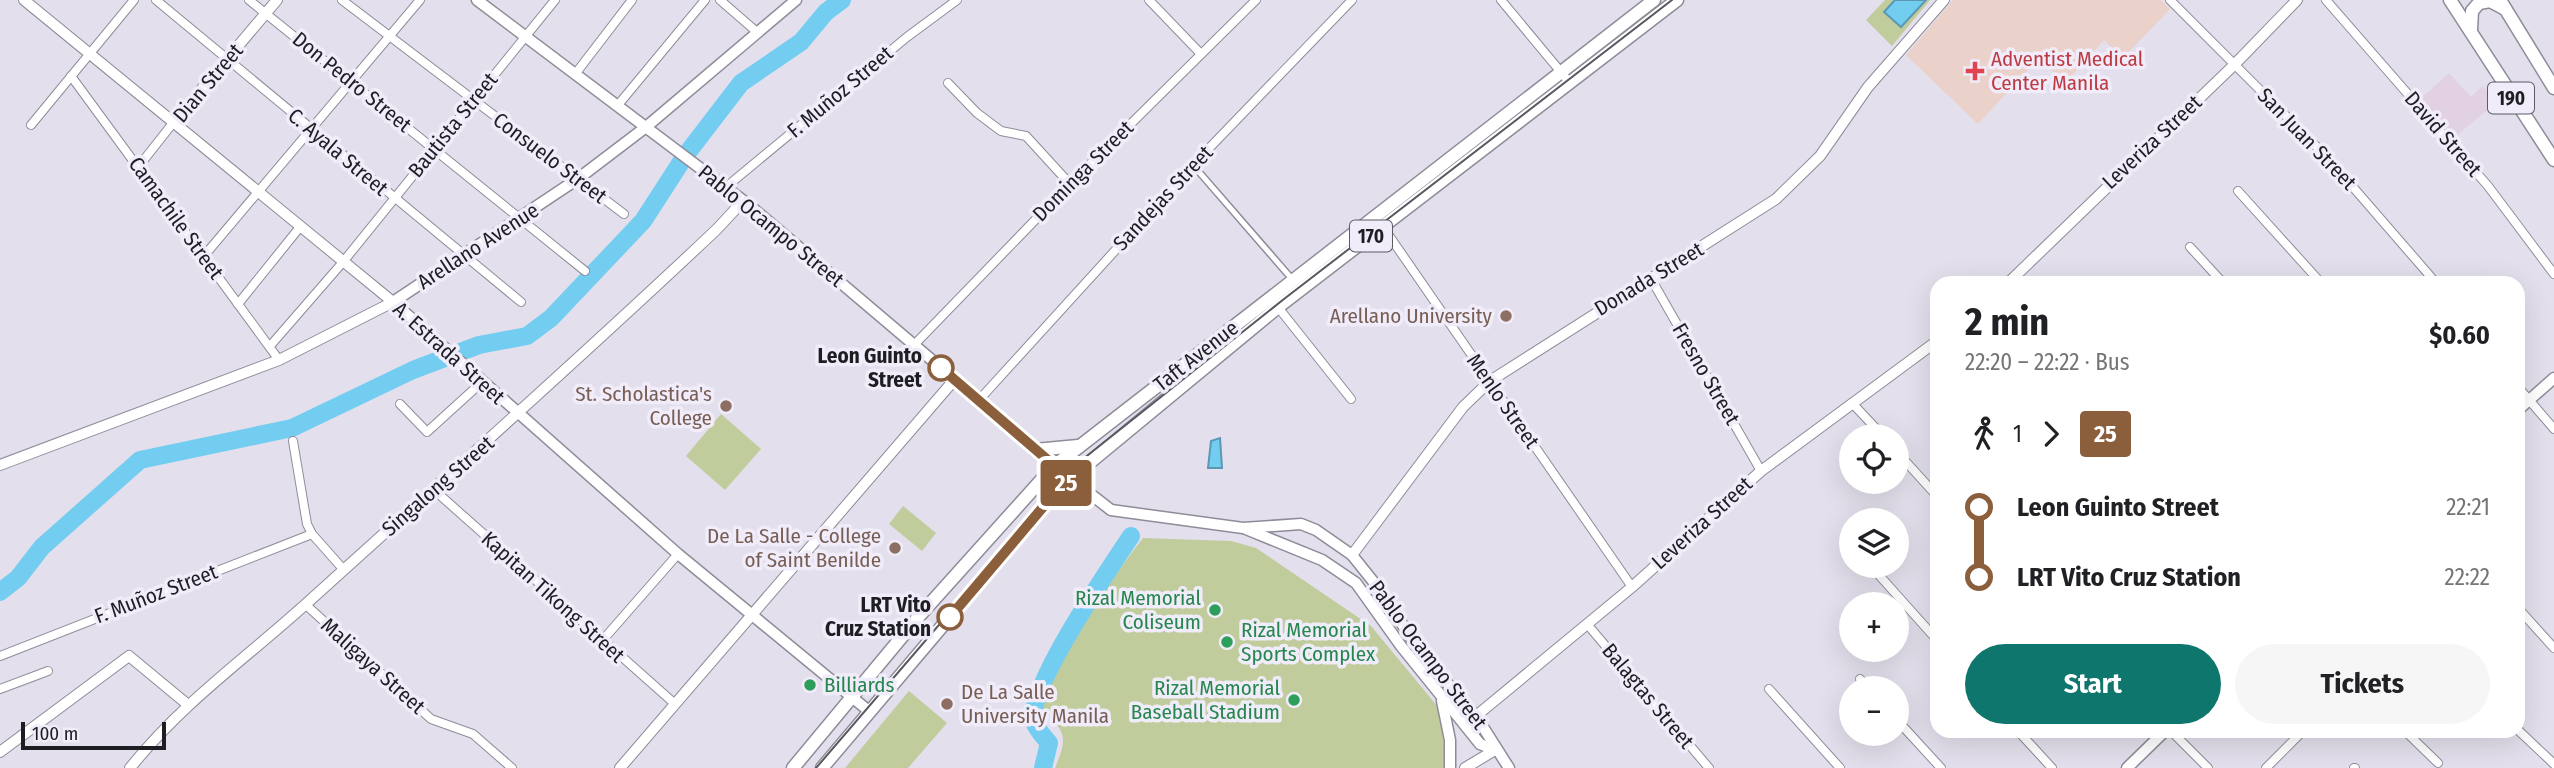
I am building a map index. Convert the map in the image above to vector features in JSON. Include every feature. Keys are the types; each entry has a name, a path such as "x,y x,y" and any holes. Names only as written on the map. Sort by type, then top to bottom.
{"main road":[{"name":"Arellano Avenue","path":"393,302 523,218 579,178 646,127 796,0"},
{"name":"Taft Avenue","path":"822,768 1060,487 1274,302 1292,279 1654,0"},
{"name":"Taft Avenue","path":"793,768 920,615 1053,467 1274,302 1384,226 1677,0"},
{"name":"190","path":"2450,0 2554,160"},
{"name":"190","path":"2500,0 2554,88"},
{"path":"2471,33 2472,11 2479,3 2490,1 2500,4 2508,12"},
{"name":"Pablo Ocampo Street","path":"484,2 525,37 726,187 955,379 1053,467"},
{"name":"A. Estrada Street","path":"393,302 678,554 870,712"},
{"path":"2525,404 2554,378"},
{"path":"1035,450 1085,444"},
{"name":"Pablo Ocampo Street","path":"1071,480 1111,510 1243,528 1301,524 1316,530 1352,555 1421,653 1476,716 1503,766"},
{"path":"1294,548 1301,524"},
{"name":"Pablo Ocampo Street","path":"1243,528 1322,560 1356,583 1480,744 1495,751"},
{"path":"1356,583 1363,569"},
{"path":"1440,695 1451,740 1450,768"},
{"path":"2127,768 2154,738"}],"street":[{"name":"A. Estrada Street","path":"24,0 393,302"},
{"path":"31,125 134,0"},
{"name":"C. Ayala Street","path":"156,0 520,302"},
{"name":"Don Pedro Street","path":"249,0 523,218 584,271"},
{"name":"Dian Street","path":"139,166 277,0"},
{"name":"Consuelo Street","path":"342,0 624,214"},
{"path":"204,256 420,0"},
{"name":"Bautista Street","path":"270,346 343,262 555,0"},
{"path":"576,73 632,0"},
{"path":"618,105 705,0"},
{"path":"720,0 758,33"},
{"name":"F. Muñoz Street","path":"726,187 907,37 957,0"},
{"path":"1149,0 1201,54"},
{"name":"Sandejas Street","path":"979,400 1193,164 1352,0"},
{"path":"1501,0 1570,83"},
{"name":"Donada Street","path":"1352,555 1463,407 1490,382 1650,276 1752,216 1800,178 1841,129 1868,87 1897,51 1944,0"},
{"name":"San Juan Street","path":"2169,0 2326,156 2430,276"},
{"name":"Leveriza Street","path":"2015,276 2234,65 2297,0"},
{"name":"David Street","path":"2326,0 2479,176 2554,274"},
{"name":"Dominga Street","path":"914,345 1070,184 1255,1"},
{"name":"Camachile Street","path":"71,76 279,360"},
{"path":"948,83 977,113 1001,131 1026,136 1070,184"},
{"path":"1193,164 1292,279"},
{"path":"2238,191 2315,276"},
{"name":"Singalong Street","path":"130,768 187,704 305,604 518,415 709,237 743,201"},
{"name":"Menlo Street","path":"1375,216 1632,587"},
{"path":"238,304 300,227"},
{"path":"2190,247 2217,276"},
{"name":"Fresno Street","path":"1650,276 1761,471"},
{"name":"Arellano Avenue","path":"0,465 279,360 393,302"},
{"path":"1274,302 1351,399"},
{"name":"Leveriza Street","path":"1476,716 1632,587 1761,471 1930,346"},
{"path":"620,768 955,379"},
{"path":"400,404 427,432 482,382"},
{"path":"2525,396 2554,429"},
{"path":"1852,403 1872,424"},
{"path":"293,440 303,485 303,512 312,534 343,569"},
{"path":"1909,465 1930,488"},
{"name":"Kapitan Tikong Street","path":"433,489 601,642 675,704"},
{"name":"F. Muñoz Street","path":"0,656 312,534"},
{"path":"601,642 678,554"},
{"path":"1882,578 1930,632"},
{"name":"Maligaya Street","path":"305,604 431,719 473,734 512,768"},
{"path":"2525,616 2554,648"},
{"name":"Balagtas Street","path":"1587,624 1709,768"},
{"path":"0,752 129,656 187,704"},
{"path":"0,689 48,671"},
{"path":"1769,689 1840,768"},
{"path":"1909,733 1941,768"},
{"path":"2525,737 2554,764"},
{"path":"2024,738 2052,768"},
{"path":"2178,738 2208,768"},
{"path":"2266,768 2296,738"},
{"path":"2412,738 2438,763"},
{"path":"1465,768 1495,751"}],"shaded area":[{"name":"Adventist Medical Center Manila","path":"1953,0 2161,0 2170,9 2123,58 2104,40 2065,83 2039,58 1978,124 1906,55"},
{"path":"2449,73 2471,97 2483,86 2496,103 2452,139 2418,101"}],"green space":[{"path":"1885,0 1930,0 1892,46 1866,20"},
{"path":"721,414 761,449 725,490 686,456"},
{"path":"903,506 936,533 922,551 889,524"},
{"name":"Rizal Memorial Sports Complex","path":"1143,538 1231,541 1256,548 1371,626 1438,707 1443,728 1445,768 1055,768 1062,748 1062,734 1041,707 1086,620"},
{"path":"909,691 947,723 908,768 845,768"}],"water":[{"path":"1895,0 1926,0 1901,27 1884,12"},
{"path":"1220,438 1222,468 1208,468 1211,441"}],"waterway":[{"path":"0,592 18,578 42,547 140,460 292,428 413,370 479,345 527,336 551,318 643,221 685,156 741,83 801,42 826,12 842,0"},
{"path":"1043,768 1049,743 1034,721 1035,705 1043,683 1072,628 1131,536"}],"tram line":[{"path":"816,768 1078,463 1284,299 1672,0"}],"bus line":[{"name":"25","path":"941,368 1071,480 1060,487 950,617"}],"place":[{"name":"Adventist Medical Center Manila","path":"1975,71"},
{"name":"Arellano University","path":"1506,316"},
{"name":"Leon Guinto Street","path":"941,368"},
{"name":"St. Scholastica's College","path":"726,406"},
{"name":"De La Salle - College of Saint Benilde","path":"895,548"},
{"name":"Rizal Memorial Coliseum","path":"1215,610"},
{"name":"LRT Vito Cruz Station","path":"950,617"},
{"name":"Rizal Memorial Sports Complex","path":"1227,642"},
{"name":"Billiards","path":"810,685"},
{"name":"Rizal Memorial Baseball Stadium","path":"1294,700"},
{"name":"De La Salle University Manila","path":"947,704"}]}
